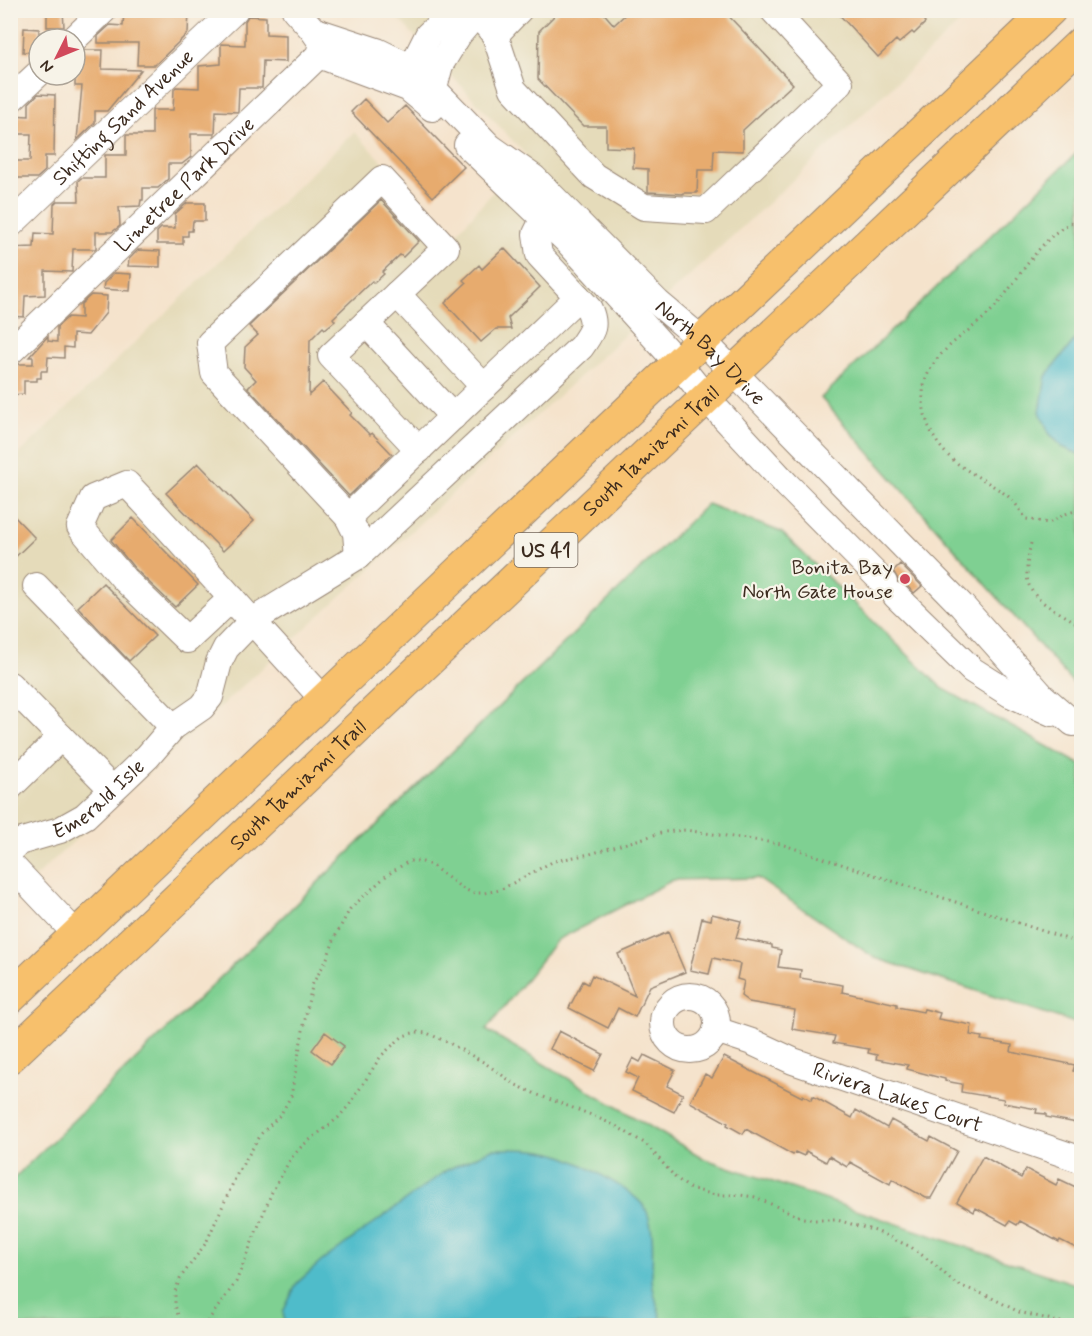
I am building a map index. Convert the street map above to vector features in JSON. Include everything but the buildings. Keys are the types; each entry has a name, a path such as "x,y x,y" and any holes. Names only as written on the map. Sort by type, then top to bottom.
{"main road":[{"name":"South Tamiami Trail","path":"10,998 1050,10"},
{"name":"South Tamiami Trail","path":"10,1057 1082,42"}],"street":[{"path":"86,27 104,10"},
{"name":"Shifting Sand Avenue","path":"10,225 235,10"},
{"path":"295,10 322,43 319,55"},
{"path":"411,80 417,57 428,35 456,10"},
{"path":"472,10 495,35 513,88 594,176 644,207 706,211 840,83 773,10"},
{"path":"432,98 440,66 459,34 470,21 472,10"},
{"path":"495,35 519,10"},
{"name":"North Bay Drive","path":"313,30 411,80 490,147 534,178 658,303 702,340 962,606 1042,696 1077,726"},
{"name":"North Bay Drive","path":"319,55 379,65"},
{"name":"Limetree Park Drive","path":"10,352 319,55"},
{"path":"10,100 27,84"},
{"name":"North Bay Drive","path":"432,98 484,163 569,243 678,363 706,398 890,590 981,676 1010,694 1077,726"},
{"path":"358,556 356,533 348,517 214,373 210,343 382,179 446,248 331,356 418,450"},
{"path":"348,517 578,297 539,255 536,234 544,218"},
{"path":"397,294 484,387"},
{"name":"Emerald Isle","path":"10,851 19,842 60,830 85,816 148,756 173,727 202,707 210,697 219,662 226,648 252,621 358,556 581,347 592,330 594,319 589,309 578,297"},
{"path":"366,323 453,417"},
{"path":"232,598 187,640 124,579 80,527 93,498 127,484 176,536 232,598 252,621 324,700"},
{"path":"36,586 173,727"},
{"path":"10,685 112,789"},
{"path":"10,787 61,736"},
{"path":"10,864 77,935"},
{"name":"Riviera Lakes Court","path":"716,1030 752,1042 793,1061 1082,1160"}],"path":[{"path":"1082,216 1048,239 993,309 946,349 927,375 923,399 930,432 947,455 967,472 1007,495 1026,519 1049,523 1074,511 1082,512"},
{"path":"1031,543 1028,586 1033,595 1041,603 1082,628"},
{"path":"182,1326 175,1291 181,1277 206,1243 238,1172 262,1133 288,1104 308,1003 314,983 336,935 355,904 387,875 409,861 420,861 431,865 462,888 473,893 484,893 500,890 554,861 590,854 664,832 685,830 781,844 1082,944"},
{"path":"204,1326 236,1282 272,1192 291,1158 302,1146 338,1118 350,1104 381,1056 403,1036 416,1032 427,1033 449,1043 485,1063 516,1085 589,1114 623,1131 654,1151 675,1177 689,1188 714,1195 755,1197 803,1218 837,1220 876,1231 911,1247 956,1284 988,1296 1019,1312 1077,1326"}],"shaded area":[{"path":"391,11 972,11 777,195 11,899 11,462 354,132 455,235 526,155"}],"green space":[{"path":"1081,149 1081,692 821,398"},
{"path":"707,504 781,532 942,688 1081,765 1081,1025 875,958 757,878 673,880 557,940 486,1030 705,1159 1081,1286 1081,1325 11,1326 11,1181"}],"water":[{"path":"1081,332 1081,455 1062,447 1049,433 1040,412 1046,376"},
{"path":"492,1149 524,1149 565,1157 607,1178 642,1204 647,1212 651,1228 652,1282 663,1325 285,1325 283,1312 297,1283 322,1261 447,1170"}],"place":[{"name":"Bonita Bay North Gate House","path":"905,579"}]}
